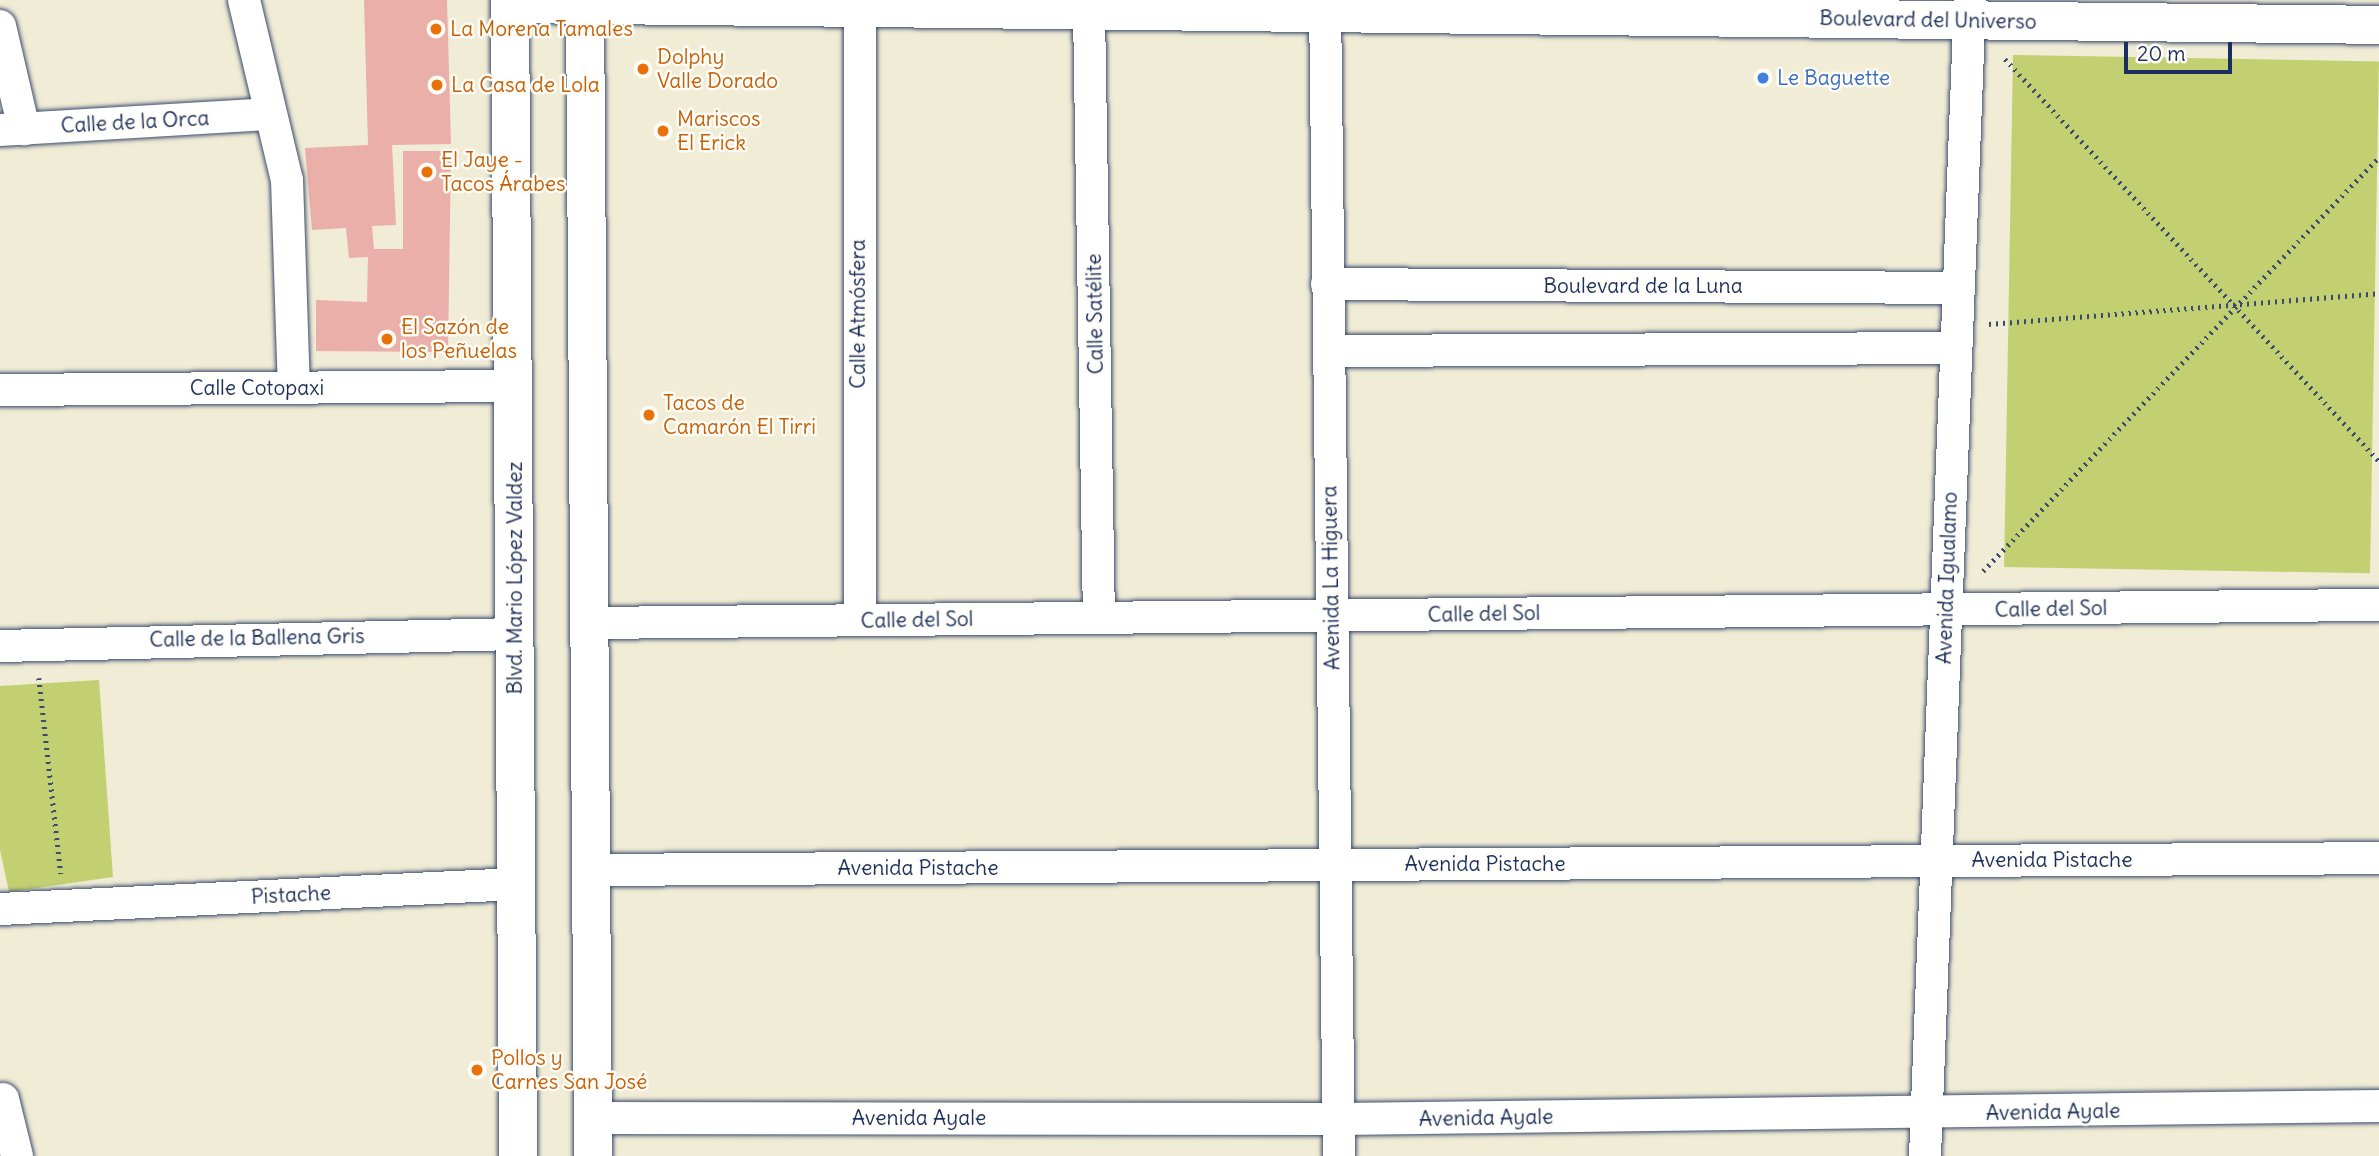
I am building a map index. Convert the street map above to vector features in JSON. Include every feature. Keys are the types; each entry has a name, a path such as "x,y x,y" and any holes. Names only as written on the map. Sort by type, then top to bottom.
{"main road":[{"name":"Boulevard del Universo","path":"510,2 861,4 1089,11 1325,7 1970,10 2379,25"},
{"name":"Blvd. Mario López Valdez","path":"510,2 515,386 518,1156"},
{"path":"585,3 593,1156"}],"street":[{"path":"244,0 269,114 288,180 293,388"},
{"name":"Calle Atmósfera","path":"860,620 861,4"},
{"name":"Avenida La Higuera","path":"1325,7 1339,1156"},
{"name":"Avenida Igualamo","path":"1925,1156 1924,1114 1970,10"},
{"name":"Calle Satélite","path":"1089,11 1099,618"},
{"path":"0,26 12,129"},
{"name":"Calle de la Orca","path":"12,129 269,114"},
{"name":"Boulevard de la Luna","path":"1327,284 1959,288"},
{"path":"1329,351 1956,337"},
{"name":"Calle Cotopaxi","path":"0,390 515,386"},
{"name":"Calle del Sol","path":"590,623 2379,606"},
{"name":"Calle de la Ballena Gris","path":"0,646 34,643 515,634"},
{"name":"Avenida Pistache","path":"591,870 2379,858"},
{"name":"Pistache","path":"0,909 517,884"},
{"path":"2,1099 18,1156"},
{"name":"Avenida Ayale","path":"593,1118 1339,1119 1924,1114 2379,1106"}],"path":[{"path":"1970,10 2233,304 2379,461"},
{"path":"1946,610 2233,304 2379,157"},
{"path":"1956,337 2233,304 2379,293"},
{"path":"34,643 65,906"}],"green space":[{"path":"2013,55 2379,61 2370,573 2004,567"},
{"path":"99,680 113,877 9,892 0,850 0,686"}],"building":[{"path":"364,0 447,0 451,144 392,145 396,225 372,226 374,249 403,249 403,151 451,151 448,352 316,351 316,300 367,302 368,257 349,258 346,228 312,230 305,148 368,145"}],"place":[{"name":"La Morena Tamales","path":"436,29"},
{"name":"Dolphy Valle Dorado","path":"643,69"},
{"name":"Le Baguette","path":"1763,78"},
{"name":"La Casa de Lola","path":"437,85"},
{"name":"Mariscos El Erick","path":"663,131"},
{"name":"El Jaye - Tacos Árabes","path":"427,172"},
{"name":"El Sazón de los Peñuelas","path":"387,339"},
{"name":"Tacos de Camarón El Tirri","path":"649,415"},
{"name":"Pollos y Carnes San José","path":"477,1070"}]}
